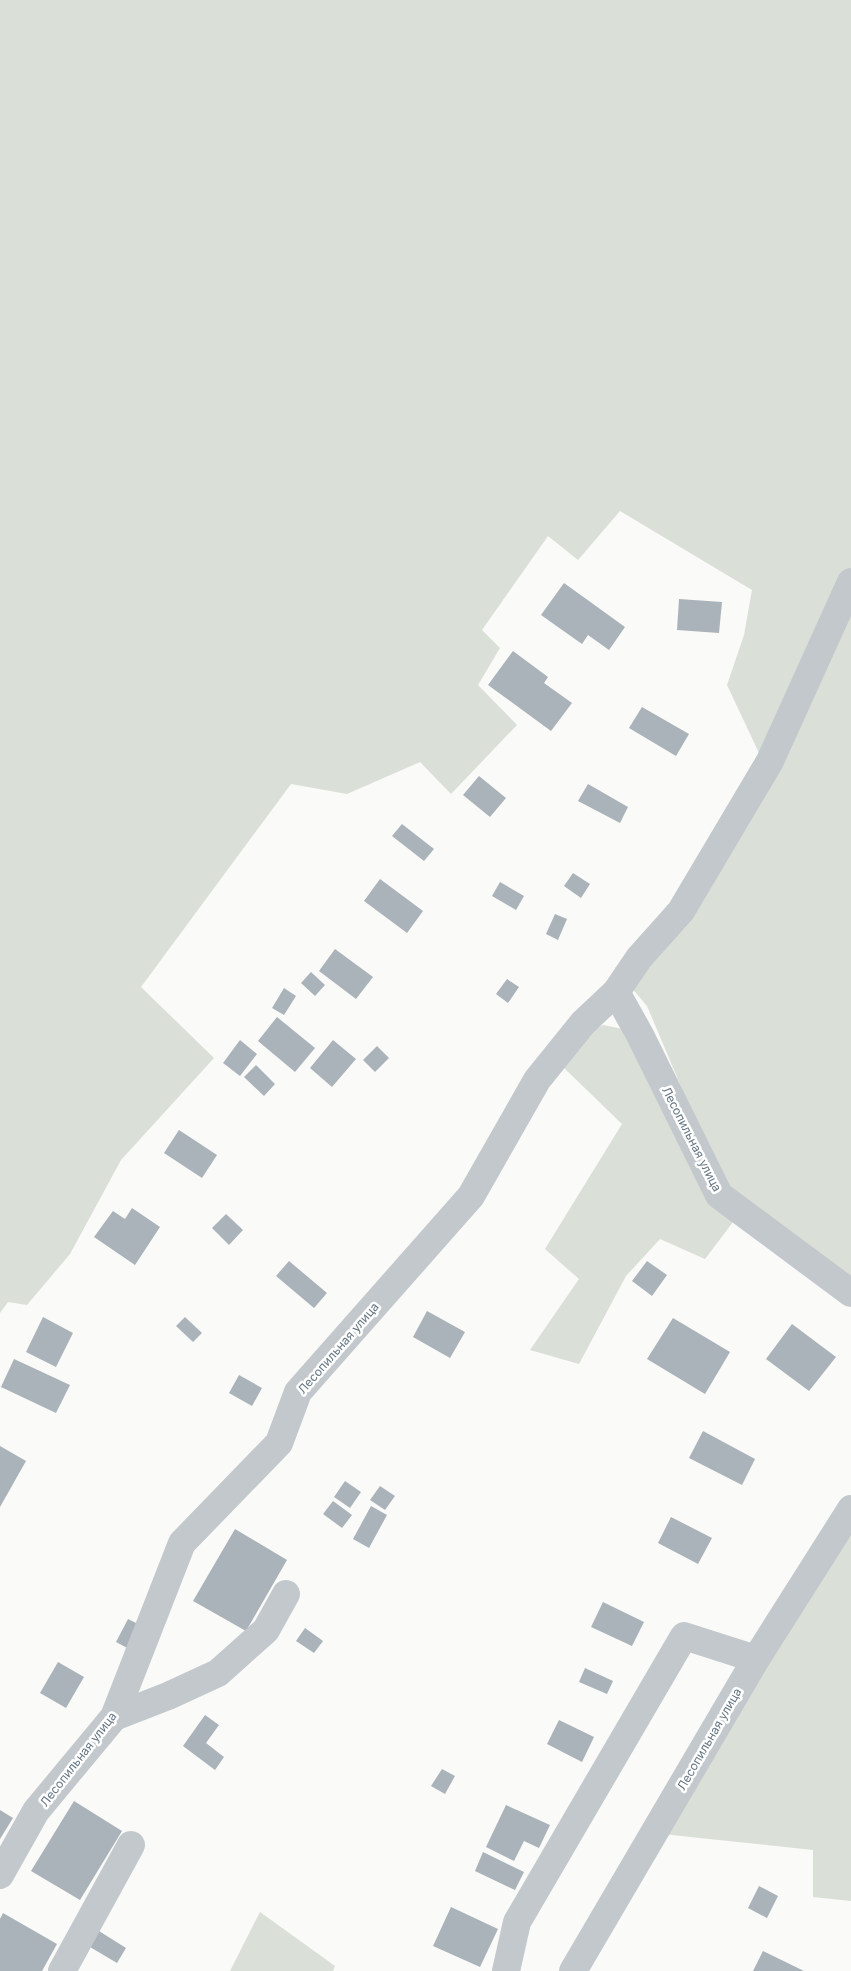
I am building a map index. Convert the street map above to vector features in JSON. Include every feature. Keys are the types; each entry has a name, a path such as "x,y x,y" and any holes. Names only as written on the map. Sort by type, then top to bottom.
{"street":[{"name":"Лесопильная улица","path":"0,1874 36,1812 114,1717 182,1543 278,1443 298,1392 471,1196 537,1080 583,1023 616,992 638,958 681,912 770,761 851,582"},
{"name":"Лесопильная улица","path":"616,992 640,1035 720,1195 851,1293"},
{"name":"Лесопильная улица","path":"572,1971 756,1659 851,1509"},
{"path":"114,1717 168,1696 218,1673 266,1630 286,1594"},
{"path":"506,1971 517,1922 684,1636 756,1659"},
{"path":"62,1971 132,1845"}],"shaded area":[{"path":"0,0 851,0 851,1284 723,1186 647,1006 615,968 670,903 759,753 727,685 744,635 752,590 620,511 578,560 548,536 482,630 500,648 478,685 517,725 451,794 420,762 347,794 291,784 141,987 214,1058 121,1160 70,1254 27,1305 8,1302 0,1313"},
{"path":"603,1025 623,1029 733,1222 705,1259 660,1239 626,1276 579,1364 530,1350 579,1279 545,1249 622,1124 561,1065 585,1035"},
{"path":"851,1527 851,1901 813,1897 813,1850 662,1834"},
{"path":"260,1912 335,1966 333,1971 230,1971"}],"building":[{"path":"564,583 625,627 609,650 588,635 582,644 541,615"},
{"path":"679,599 722,602 719,633 677,630"},
{"path":"513,651 548,677 544,683 572,703 551,731 488,685"},
{"path":"642,707 689,734 676,756 629,728"},
{"path":"479,776 506,798 490,817 463,795"},
{"path":"588,784 628,807 620,823 578,801"},
{"path":"402,824 434,849 424,861 392,836"},
{"path":"573,873 590,884 581,898 564,886"},
{"path":"380,879 423,911 407,933 364,901"},
{"path":"500,882 524,896 516,910 492,896"},
{"path":"555,914 567,919 558,940 546,934"},
{"path":"335,949 373,977 356,999 319,971"},
{"path":"311,972 325,985 315,996 301,983"},
{"path":"507,979 519,987 508,1003 496,994"},
{"path":"284,988 296,996 284,1015 272,1008"},
{"path":"277,1017 315,1048 295,1072 258,1041"},
{"path":"240,1040 257,1054 240,1076 223,1063"},
{"path":"333,1040 356,1059 332,1087 310,1068"},
{"path":"377,1046 389,1058 375,1072 363,1060"},
{"path":"256,1065 275,1084 264,1096 244,1077"},
{"path":"179,1130 217,1155 202,1178 164,1153"},
{"path":"132,1208 160,1227 135,1265 94,1237 113,1211 125,1219"},
{"path":"226,1214 243,1230 229,1245 212,1228"},
{"path":"289,1261 327,1293 314,1308 276,1276"},
{"path":"647,1261 667,1275 652,1296 632,1281"},
{"path":"427,1311 465,1332 450,1358 413,1337"},
{"path":"43,1317 73,1333 56,1367 26,1352"},
{"path":"185,1317 202,1333 193,1342 176,1326"},
{"path":"673,1318 730,1352 705,1394 647,1359"},
{"path":"792,1324 836,1357 809,1391 766,1359"},
{"path":"14,1359 70,1385 56,1413 1,1387"},
{"path":"239,1375 262,1388 252,1406 229,1393"},
{"path":"703,1431 755,1459 742,1485 689,1458"},
{"path":"0,1446 26,1461 0,1507"},
{"path":"345,1481 361,1492 350,1508 334,1497"},
{"path":"380,1486 395,1496 385,1510 370,1500"},
{"path":"333,1501 352,1515 342,1528 323,1514"},
{"path":"371,1506 387,1515 369,1548 353,1539"},
{"path":"671,1517 712,1538 698,1564 658,1543"},
{"path":"235,1529 287,1560 246,1631 193,1601"},
{"path":"603,1602 644,1622 632,1646 591,1627"},
{"path":"128,1619 142,1626 131,1650 116,1642"},
{"path":"305,1628 323,1641 314,1653 296,1641"},
{"path":"58,1662 84,1677 66,1708 40,1693"},
{"path":"585,1668 613,1681 607,1694 579,1682"},
{"path":"205,1715 219,1725 206,1743 224,1757 215,1770 183,1746"},
{"path":"559,1720 594,1737 582,1762 547,1744"},
{"path":"442,1769 455,1776 445,1794 431,1786"},
{"path":"74,1801 122,1831 80,1900 31,1871"},
{"path":"506,1805 550,1825 539,1848 524,1841 514,1861 486,1847"},
{"path":"0,1810 13,1818 0,1839"},
{"path":"483,1852 524,1872 515,1890 475,1871"},
{"path":"759,1886 778,1896 767,1918 748,1908"},
{"path":"451,1907 498,1929 480,1967 433,1946"},
{"path":"3,1913 57,1944 42,1971 0,1971 0,1919"},
{"path":"99,1931 126,1948 117,1963 90,1947"},
{"path":"763,1951 804,1971 753,1971"}]}
